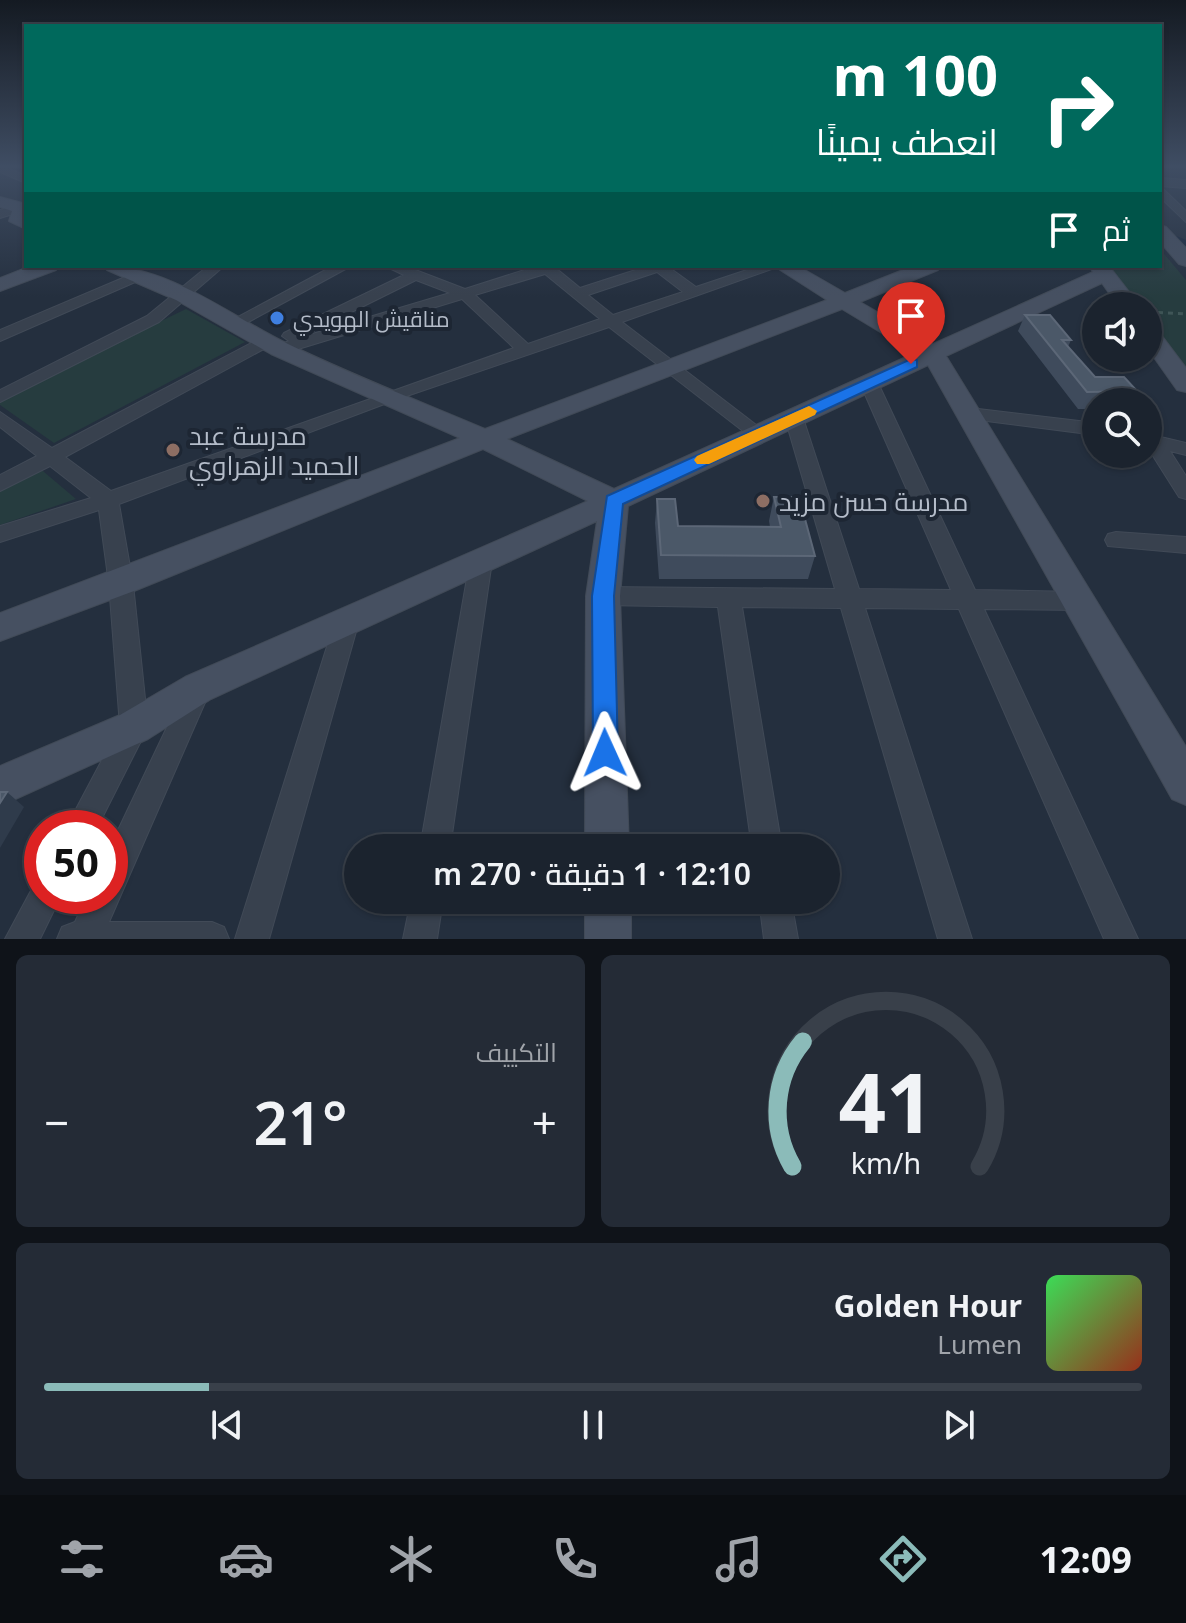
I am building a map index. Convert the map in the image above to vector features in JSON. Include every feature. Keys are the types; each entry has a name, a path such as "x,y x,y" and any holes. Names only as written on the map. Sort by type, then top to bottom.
{"street":[{"path":"0,214 23,215"},
{"path":"0,230 23,215"},
{"path":"1162,217 1172,240 1186,260"},
{"path":"0,285 44,268"},
{"path":"0,397 153,319 215,268"},
{"path":"233,324 340,268"},
{"path":"397,268 465,294 526,351"},
{"path":"272,345 465,294 546,268"},
{"path":"550,268 670,369 759,434"},
{"path":"578,293 652,268"},
{"path":"661,268 694,293"},
{"path":"0,534 108,500 389,396 767,268"},
{"path":"788,268 933,354 1186,785"},
{"path":"0,627 121,584 483,438 670,369 926,268"},
{"path":"0,786 134,727 198,688 933,354 1102,270 1118,292"},
{"path":"4,332 125,271 183,296 272,345 483,438 614,501"},
{"path":"0,484 416,275"},
{"path":"1162,352 1186,385"},
{"path":"869,383 1121,939"},
{"path":"970,414 1082,427"},
{"path":"0,418 108,500 121,584 134,727 90,810"},
{"path":"794,418 955,939"},
{"path":"1162,444 1186,449"},
{"path":"1162,457 1186,492"},
{"path":"607,834 603,596 614,501"},
{"path":"1116,540 1186,545"},
{"path":"437,834 481,561"},
{"path":"603,596 1079,601"},
{"path":"729,597 765,834"},
{"path":"252,939 347,621"},
{"path":"128,842 198,688"},
{"path":"22,939 35,914"},
{"path":"94,914 80,938 212,939"},
{"path":"420,939 424,914"},
{"path":"608,914 608,939"},
{"path":"777,914 781,939"}],"path":[{"path":"1162,313 1186,314"}],"green space":[{"path":"1162,251 1186,280 1186,369 1162,337 1162,292 1128,292 1110,268 1162,268"},
{"path":"186,309 245,342 54,443 0,405 0,399"},
{"path":"37,466 76,499 0,525 0,486"}],"building":[{"path":"1025,315 1050,315 1071,340 1062,340 1082,362 1082,372 1091,372 1095,377 1124,377 1134,388 1084,388"},
{"path":"774,497 799,497 815,556 661,555 657,499 675,499 678,526 781,527"}],"waterway":[{"path":"1162,234 1186,244"}],"slow traffic":[{"path":"703,460 809,411"}],"place":[{"name":"مناقيش الهويدي","path":"277,318"},
{"name":"مدرسة عبد الحميد الزهراوي","path":"173,450"},
{"name":"مدرسة حسن مزيد","path":"763,501"}],"route":[{"path":"605,753 603,596 614,501 911,364"}]}
